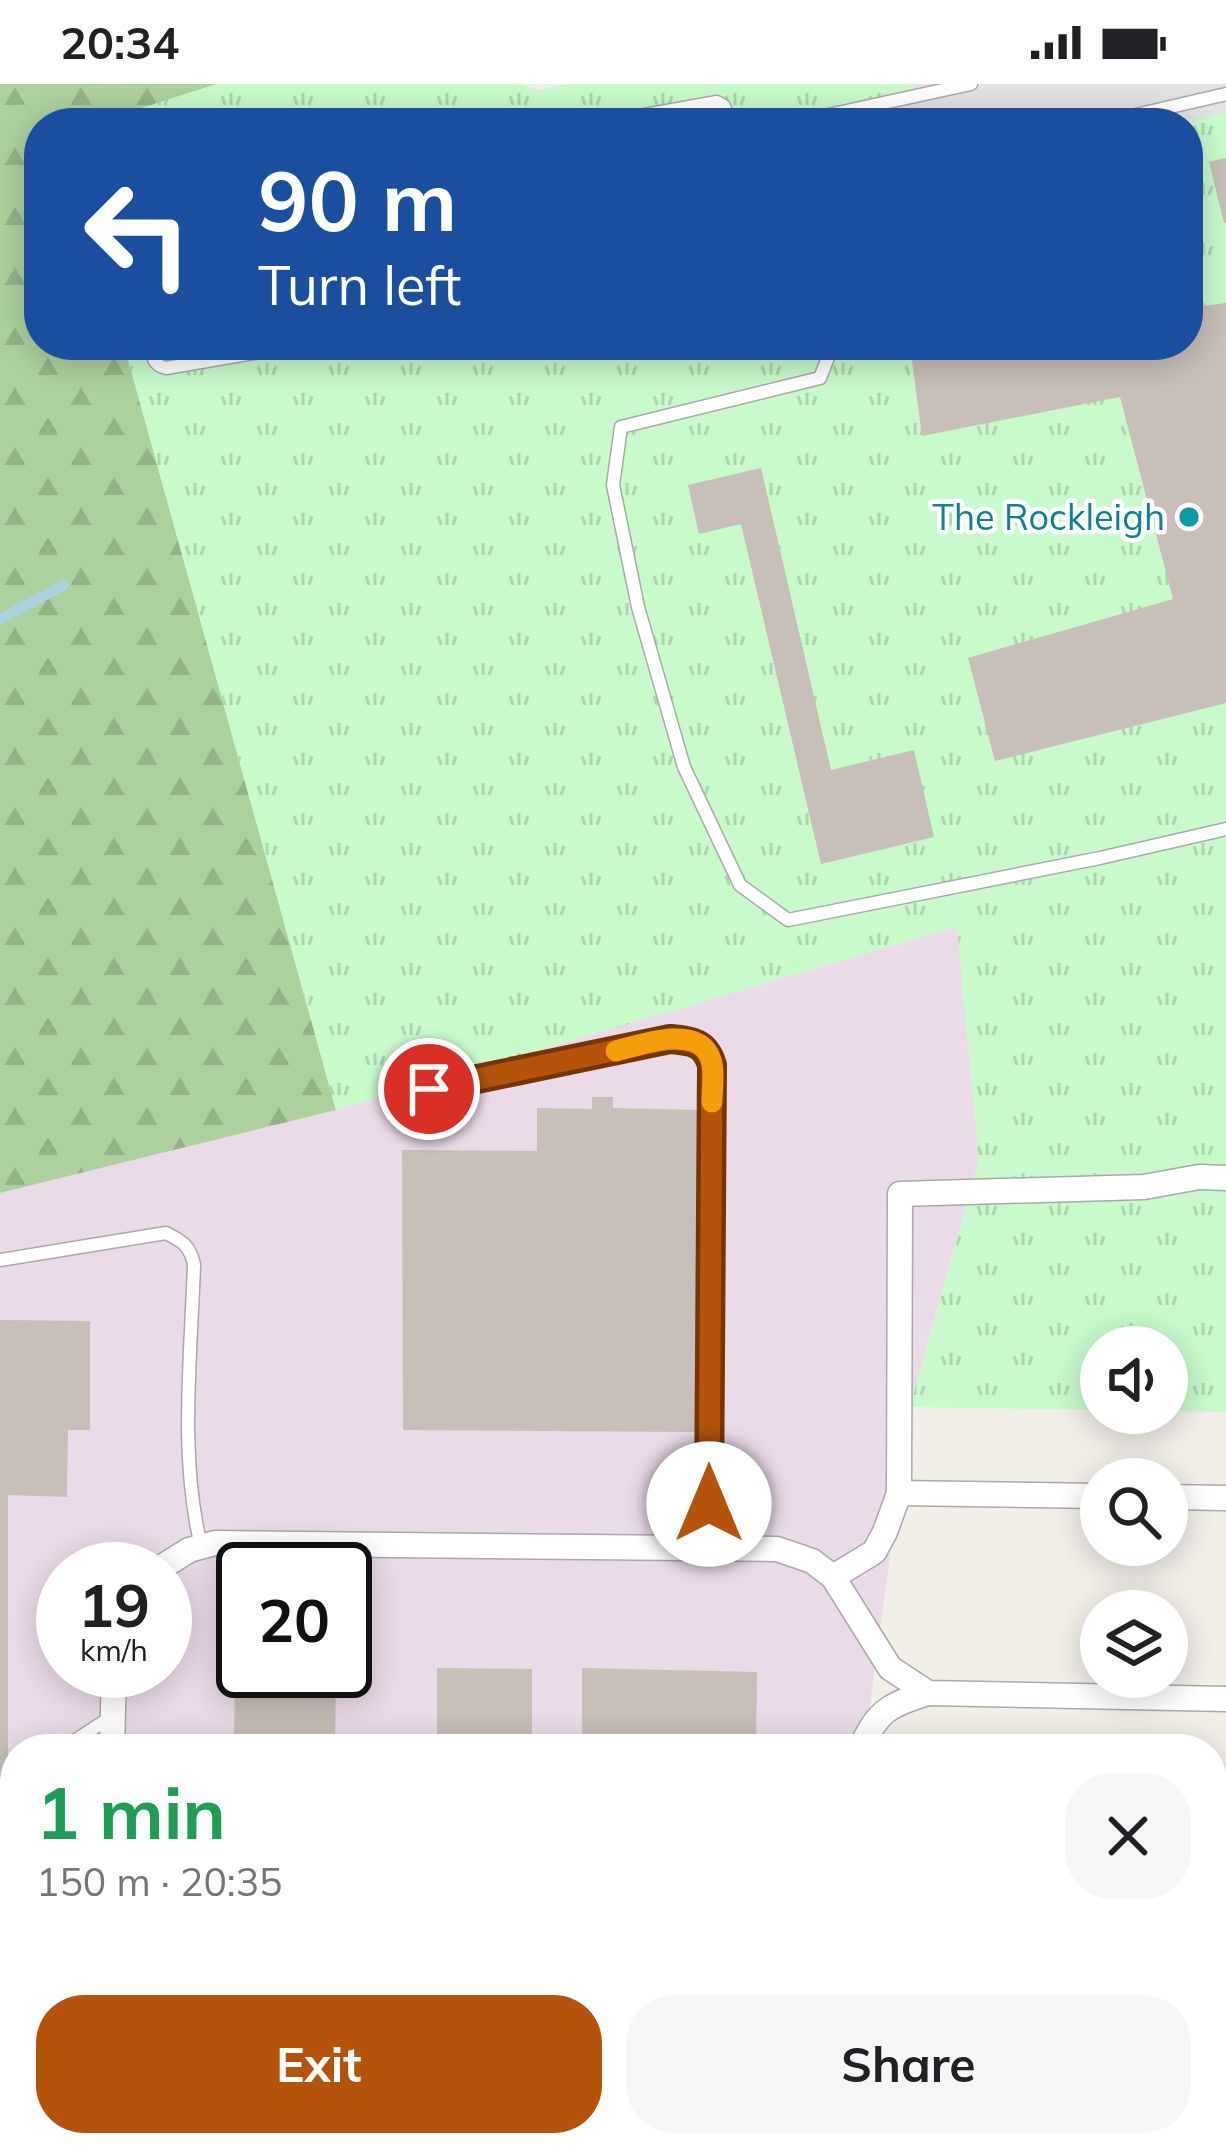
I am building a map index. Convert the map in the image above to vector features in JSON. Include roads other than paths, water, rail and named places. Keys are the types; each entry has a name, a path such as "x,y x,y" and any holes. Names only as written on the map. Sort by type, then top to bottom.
{"street":[{"path":"832,1577 874,1552 898,1493 900,1194 1144,1186 1226,1178"},
{"path":"898,1493 1080,1496"},
{"path":"1188,1497 1226,1498"},
{"path":"192,1549 215,1543 777,1550 812,1562 832,1577 890,1668 928,1693"},
{"path":"867,1734 873,1722 897,1702 928,1693 1226,1699"},
{"path":"112,1734 113,1698"}],"lane":[{"path":"860,108 971,84"},
{"path":"1166,108 1226,94"},
{"path":"684,108 717,102 725,108"},
{"path":"154,360 166,368 213,360"},
{"path":"827,360 820,378 621,427 613,485 638,607 684,767 740,885 788,920 1226,829"},
{"path":"429,1089 670,1039 697,1041 708,1052 712,1065 709,1549"},
{"path":"0,1260 166,1233 191,1250 188,1447 191,1504 201,1546"},
{"path":"85,1734 112,1716"}],"waterway":[{"path":"0,619 64,585"}],"place":[{"name":"The Rockleigh","path":"1189,517"}]}
